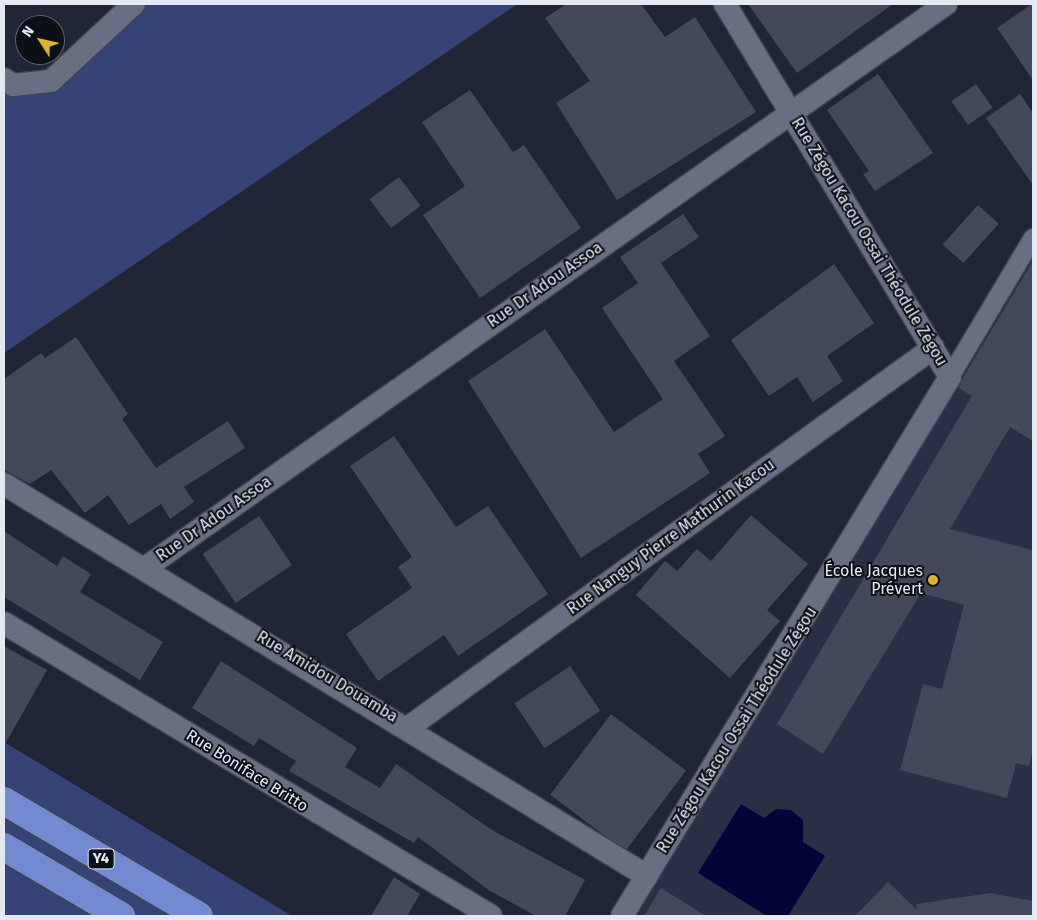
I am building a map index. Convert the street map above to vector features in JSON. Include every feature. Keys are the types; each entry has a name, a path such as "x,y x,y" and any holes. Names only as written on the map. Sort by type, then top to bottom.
{"highway":[{"name":"Y4","path":"4,801 199,916"},
{"name":"Y4","path":"4,847 121,916"}],"street":[{"path":"4,79 13,86 51,81 134,4"},
{"name":"Rue Zégou Kacou Ossai Théodule Zégou","path":"622,916 950,377 725,4"},
{"name":"Rue Dr Adou Assoa","path":"144,568 946,4"},
{"path":"950,377 1033,238"},
{"name":"Rue Nanguy Pierre Mathurin Kacou","path":"409,727 933,348"},
{"name":"Rue Amidou Douamba","path":"4,484 409,727 647,876"},
{"name":"Rue Boniface Britto","path":"4,624 491,916"}],"shaded area":[{"path":"132,4 516,5 4,353 4,79 53,84"},
{"name":"École Jacques Prévert","path":"1033,244 1033,916 632,916"},
{"path":"4,742 292,916 4,916"},
{"path":"741,804 764,818 776,809 791,810 803,820 803,842 825,856 788,916 767,916 698,873"}],"building":[{"path":"566,4 641,4 665,37 695,17 756,112 617,200 556,103 590,81 545,18"},
{"path":"748,4 893,4 797,73"},
{"path":"1033,4 1033,80 997,28"},
{"path":"878,74 933,153 875,191 863,174 869,171 827,110"},
{"path":"976,84 993,108 968,125 951,101"},
{"path":"470,90 513,152 524,145 581,228 480,298 423,215 465,186 422,122"},
{"path":"1020,94 1033,113 1033,185 986,118"},
{"path":"399,177 421,206 391,228 369,199"},
{"path":"978,205 999,224 963,263 943,244"},
{"path":"683,214 699,237 661,263 710,336 674,361 725,436 698,454 710,473 581,558 468,381 545,329 614,432 663,399 602,308 638,283 620,257"},
{"path":"1033,261 1033,441 1010,427 950,529 1033,550 1033,749 1029,766 1016,763 1007,798 900,770 923,684 942,689 964,605 921,593 823,754 777,724 972,396 959,388 963,378"},
{"path":"834,264 874,323 827,356 843,381 813,402 797,377 769,396 731,340"},
{"path":"76,337 128,414 122,419 156,468 228,421 245,448 184,487 194,502 170,519 161,504 129,525 108,495 85,513 51,470 30,484 4,470 4,379 41,353 45,358"},
{"path":"394,436 456,527 488,506 548,594 458,656 444,635 378,681 346,634 412,588 398,567 412,557 350,466"},
{"path":"751,515 808,564 767,610 780,621 730,678 636,595 665,561 677,571 697,549 711,561"},
{"path":"259,516 292,565 236,603 203,554"},
{"path":"4,531 57,566 63,556 91,574 80,592 163,642 140,680 4,597"},
{"path":"4,646 47,670 4,746"},
{"path":"221,661 357,748 345,767 380,788 396,764 492,830 585,880 565,916 536,916 490,891 418,837 414,843 289,771 296,761 259,738 254,746 192,708"},
{"path":"570,666 600,711 545,748 514,703"},
{"path":"611,714 686,771 625,851 550,795"},
{"path":"394,877 420,894 407,916 371,916"},
{"path":"888,882 917,910 916,904 990,893 1033,901 1033,916 855,916"},
{"path":"661,888 706,916 644,916"}],"place":[{"name":"École Jacques Prévert","path":"933,580"}]}
